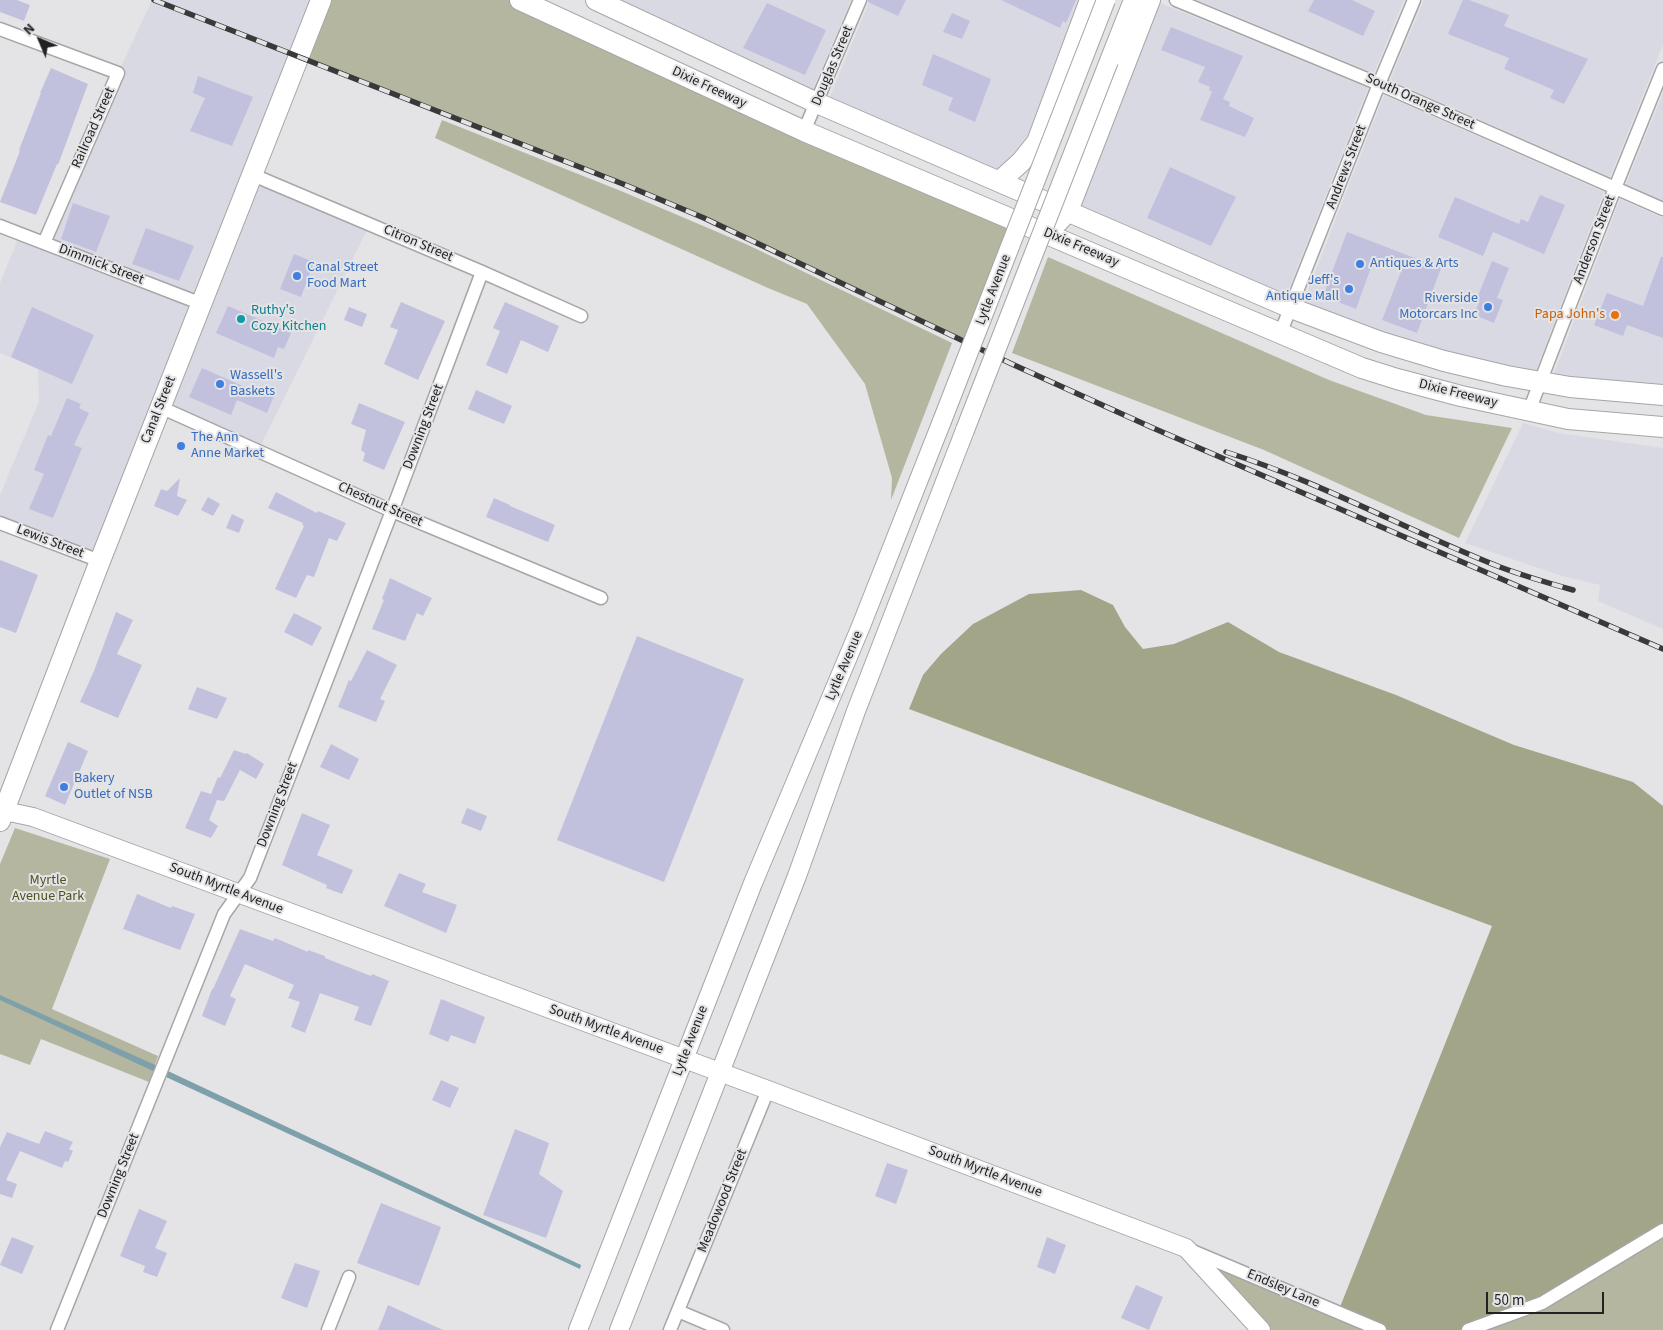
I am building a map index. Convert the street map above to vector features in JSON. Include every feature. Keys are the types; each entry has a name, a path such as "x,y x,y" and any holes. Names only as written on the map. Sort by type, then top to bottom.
{"main road":[{"name":"Canal Street","path":"1,814 321,0"},
{"name":"Dixie Freeway","path":"520,0 804,131 1362,368 1461,396 1568,418 1663,427"},
{"name":"Dixie Freeway","path":"596,0 817,103 1291,308 1381,342 1507,376 1603,390 1663,395"},
{"path":"1090,0 1037,142 1029,171 1033,212 1042,232 1057,223 1068,211 1150,0"},
{"name":"Lytle Avenue","path":"578,1330 753,883 862,626 1106,0"},
{"name":"Lytle Avenue","path":"619,1330 797,876 856,711 1133,0"},
{"path":"1000,181 1021,162 1037,142"},
{"name":"South Myrtle Avenue","path":"1,814 33,817 720,1072 1186,1248 1261,1330"}],"street":[{"name":"Douglas Street","path":"804,131 860,0"},
{"name":"South Orange Street","path":"1176,0 1379,84 1663,210"},
{"name":"Andrews Street","path":"1280,334 1414,0"},
{"name":"Railroad Street","path":"0,29 118,74 44,243"},
{"name":"Anderson Street","path":"1529,410 1663,69"},
{"name":"Citron Street","path":"253,175 581,316"},
{"name":"Dimmick Street","path":"0,226 202,304"},
{"name":"Downing Street","path":"57,1330 224,914 250,878 482,272"},
{"name":"Chestnut Street","path":"160,407 392,510 601,598"},
{"name":"Lewis Street","path":"0,523 100,561"},
{"name":"Meadowood Street","path":"670,1330 768,1090"},
{"path":"1468,1330 1542,1304 1663,1230"},
{"name":"Endsley Lane","path":"1186,1248 1380,1330"},
{"path":"328,1330 349,1277"},
{"path":"678,1311 723,1330"}],"shaded area":[{"path":"152,0 321,0 253,175 370,224 258,451 160,408 100,561 0,523 0,495 39,401 38,369 0,353 0,283 20,234 43,243"},
{"path":"615,0 851,0 812,91"},
{"path":"870,0 1080,0 1029,137 1014,156 998,171 829,99"},
{"path":"1197,0 1404,0 1374,73"},
{"path":"1424,0 1663,0 1663,45 1610,177 1390,80"},
{"path":"1158,2 1368,88 1286,296 1079,207"},
{"path":"1663,93 1663,201 1626,184"},
{"path":"1384,95 1604,192 1535,373 1415,344 1303,303"},
{"path":"1620,199 1663,218 1663,386 1553,376"},
{"path":"1523,423 1559,433 1663,448 1663,629 1598,601 1600,585 1562,576 1465,543"}],"green space":[{"path":"321,0 520,0 1016,221 972,345 750,239 623,184 299,57"},
{"path":"442,120 621,191 748,245 952,343 891,500 892,478 865,384 807,304 435,138"},
{"path":"1048,257 1329,380 1426,415 1512,428 1459,538 1264,450 1012,353"},
{"path":"1081,590 1113,605 1125,627 1143,649 1174,644 1228,622 1279,652 1396,695 1514,745 1633,782 1663,806 1663,1230 1542,1303 1468,1330 1380,1330 1338,1312 1492,926 909,709 923,675 941,654 973,624 1029,594"},
{"name":"Myrtle Avenue Park","path":"15,828 110,859 52,1009 158,1056 149,1082 41,1039 30,1065 0,1054 0,864"},
{"path":"1663,1230 1663,1330 1468,1330"},
{"path":"1186,1248 1380,1330 1261,1330"}],"water":[{"path":"0,995 153,1064 581,1265 580,1269 0,1000"}],"building":[{"path":"0,0 17,0 30,5 24,21 0,12"},
{"path":"868,0 906,0 898,16 868,2"},
{"path":"1001,0 1076,0 1066,23 1063,21 1060,28"},
{"path":"1314,0 1352,0 1375,11 1363,36 1308,11"},
{"path":"1463,0 1469,0 1509,15 1504,26 1588,59 1564,104 1550,98 1554,90 1504,69 1509,58 1448,34"},
{"path":"767,3 826,30 805,75 743,48"},
{"path":"952,13 970,21 962,39 943,32"},
{"path":"1171,27 1243,56 1223,99 1230,102 1229,106 1254,118 1245,137 1200,120 1212,92 1209,90 1210,87 1198,82 1205,67 1161,50"},
{"path":"933,54 991,79 975,122 948,110 953,98 922,85"},
{"path":"51,68 88,84 58,165 36,215 0,202"},
{"path":"198,76 253,97 232,146 190,131 205,98 193,93"},
{"path":"1170,167 1236,197 1211,246 1147,218"},
{"path":"1540,195 1565,205 1544,254 1493,232 1483,256 1438,237 1455,197 1519,224 1521,219 1528,222"},
{"path":"73,203 110,216 96,252 61,239"},
{"path":"146,228 194,246 179,281 132,264"},
{"path":"1347,232 1441,268 1417,333 1382,320 1402,269 1374,259 1356,309 1323,296"},
{"path":"294,254 314,262 301,297 280,289"},
{"path":"1661,257 1663,257 1663,338 1627,325 1623,336 1594,325 1607,293 1643,306"},
{"path":"1492,261 1509,268 1497,298 1503,300 1494,323 1474,315 1479,302 1476,301"},
{"path":"401,302 445,321 418,380 384,364 398,330 390,327"},
{"path":"505,302 559,326 548,352 521,340 507,374 486,365 500,331 493,328"},
{"name":"Ruthy's Cozy Kitchen","path":"228,306 291,333 284,349 278,347 274,358 216,333"},
{"path":"32,307 94,335 72,384 11,357"},
{"path":"349,307 367,314 362,327 344,320"},
{"path":"202,368 261,394 262,390 274,396 267,413 237,400 231,415 189,397"},
{"path":"476,390 512,406 504,424 468,409"},
{"path":"67,398 81,404 79,408 89,413 74,445 82,448 53,518 29,509 44,474 34,470 48,435 51,436"},
{"path":"359,403 405,422 384,470 363,461 365,453 361,450 366,430 351,424"},
{"path":"180,478 177,496 187,500 178,516 154,506 161,489 167,491"},
{"path":"276,492 317,513 318,511 346,523 337,541 329,538 314,577 307,575 296,598 275,589 304,526 302,525 303,523 268,508"},
{"path":"208,497 220,504 213,516 201,510"},
{"path":"494,498 555,525 548,542 486,517"},
{"path":"232,514 244,520 239,533 226,528"},
{"path":"0,560 38,575 16,633 0,627"},
{"path":"390,578 432,598 423,616 417,613 405,641 372,629 384,600 382,599"},
{"path":"116,612 133,620 117,654 142,665 118,718 80,702"},
{"path":"294,613 322,627 312,646 284,632"},
{"path":"637,636 744,679 664,882 557,840"},
{"path":"367,650 397,665 380,699 385,701 376,722 338,707 349,680 351,681"},
{"path":"197,687 227,698 217,719 188,709"},
{"path":"68,742 88,751 65,805 45,796"},
{"path":"331,744 359,759 349,780 320,767"},
{"path":"234,750 247,753 264,764 256,779 240,770 224,801 217,800 209,820 218,826 211,838 185,828 201,791 211,794 218,777 220,778"},
{"path":"467,808 487,816 481,831 461,823"},
{"path":"302,813 330,825 317,855 353,870 342,894 326,888 327,885 282,865"},
{"path":"399,873 426,884 422,892 457,905 446,933 384,906"},
{"path":"137,894 171,908 172,906 195,914 180,950 123,929"},
{"path":"240,929 273,941 275,938 308,952 308,950 325,956 325,958 371,976 372,974 389,981 371,1026 354,1020 359,1007 320,993 305,1033 291,1027 300,1002 288,998 294,985 245,964 230,996 236,999 225,1026 202,1016 212,989"},
{"path":"441,999 485,1017 475,1044 451,1035 448,1042 429,1034"},
{"path":"441,1080 459,1088 450,1108 432,1100"},
{"path":"515,1129 549,1143 539,1174 563,1191 546,1238 483,1215"},
{"path":"45,1131 73,1142 69,1149 73,1151 68,1162 65,1161 62,1168 20,1151 6,1180 17,1184 12,1198 0,1194 0,1147 7,1132 39,1144"},
{"path":"887,1163 908,1170 896,1204 875,1196"},
{"path":"381,1203 441,1227 419,1286 357,1263"},
{"path":"139,1209 167,1221 155,1248 167,1253 157,1277 143,1272 145,1266 120,1256"},
{"path":"12,1237 34,1246 22,1274 0,1265"},
{"path":"1047,1237 1066,1245 1055,1274 1037,1267"},
{"path":"295,1263 320,1271 307,1308 281,1298"},
{"path":"1136,1285 1163,1297 1149,1330 1121,1318"},
{"path":"388,1305 443,1330 378,1330"}],"railway":[{"path":"154,0 623,184 704,218 1014,365 1153,428 1663,649"},
{"path":"1226,452 1330,492 1500,567 1573,590"}],"place":[{"name":"Antiques & Arts","path":"1360,264"},
{"name":"Canal Street Food Mart","path":"297,276"},
{"name":"Jeff's Antique Mall","path":"1349,289"},
{"name":"Riverside Motorcars Inc","path":"1488,307"},
{"name":"Papa John's","path":"1615,315"},
{"name":"Ruthy's Cozy Kitchen","path":"241,319"},
{"name":"Wassell's Baskets","path":"220,384"},
{"name":"The Ann Anne Market","path":"181,446"},
{"name":"Bakery Outlet of NSB","path":"64,787"}]}
